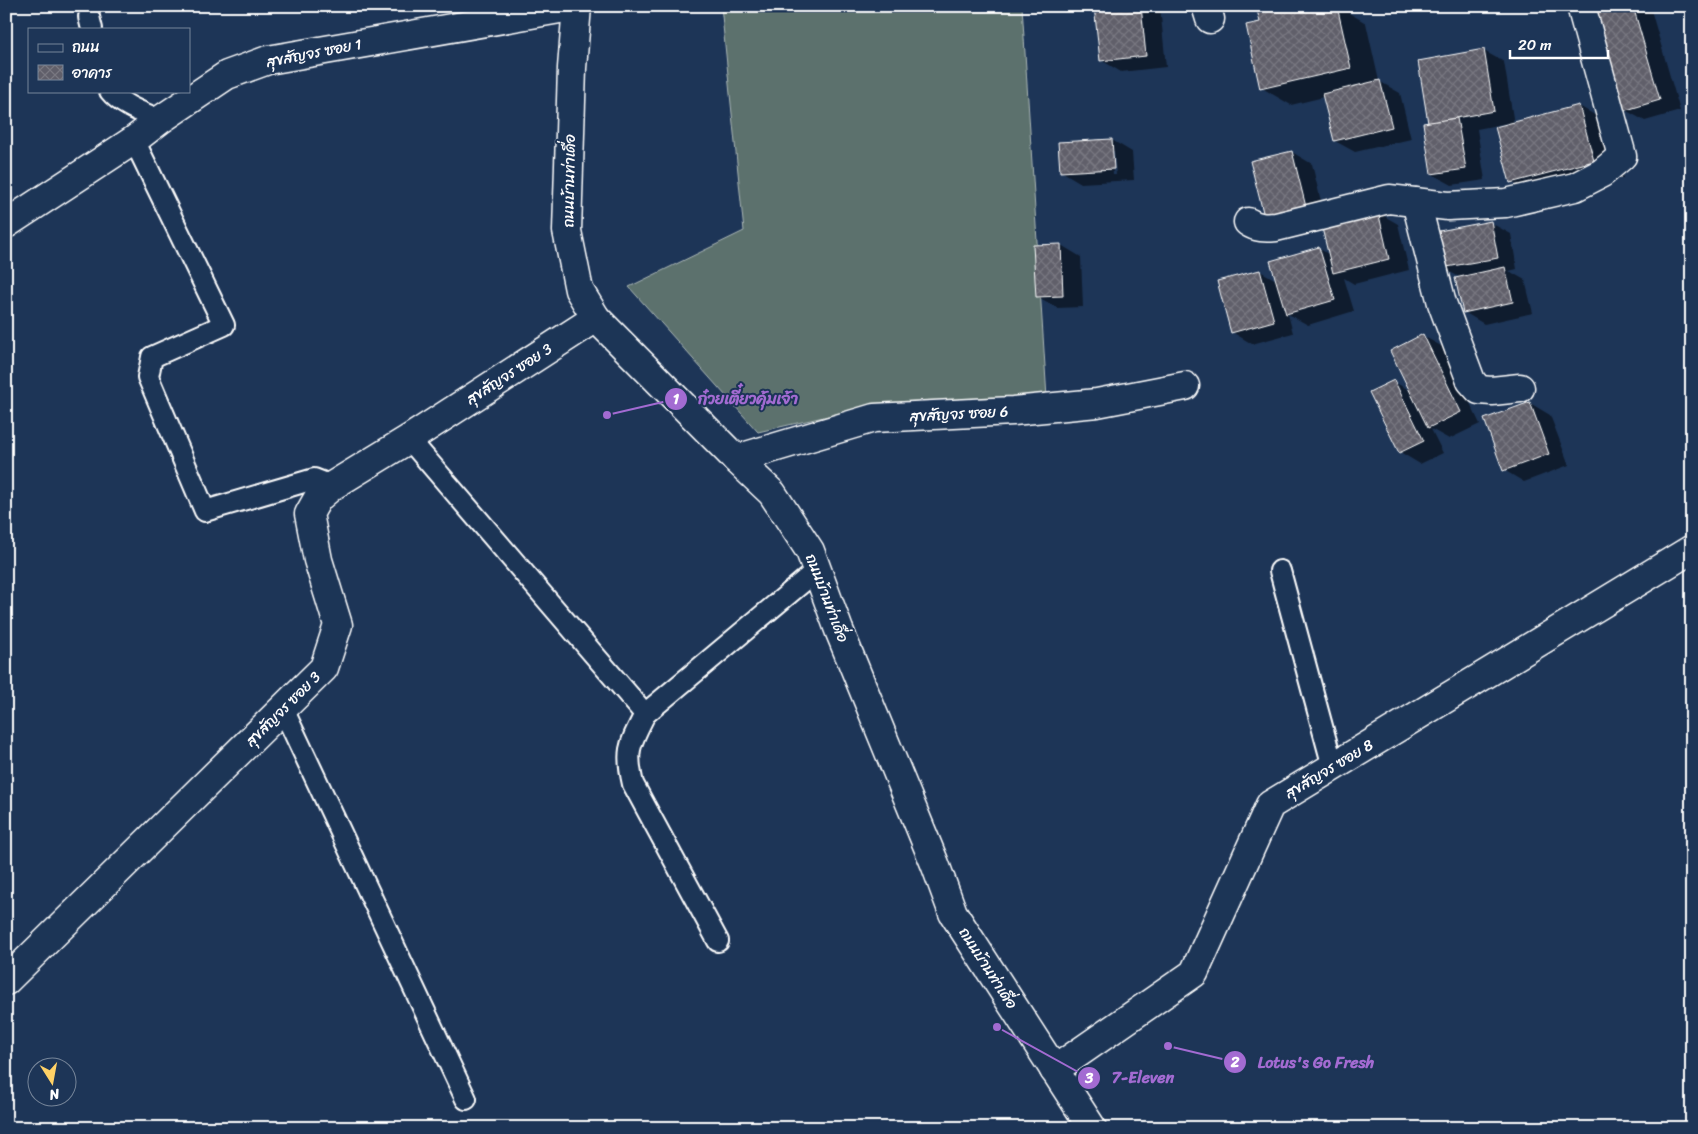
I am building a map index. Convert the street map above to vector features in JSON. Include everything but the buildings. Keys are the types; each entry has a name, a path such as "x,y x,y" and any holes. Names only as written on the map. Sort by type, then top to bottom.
{"street":[{"name":"สุขสัญจร ซอย 1","path":"6,224 134,140 227,75 268,60 577,6"},
{"name":"ถนนบ้านท่าเดื่อ","path":"577,6 572,68 568,231 579,290 596,318 772,493 810,551 839,630 935,864 953,913 1054,1070 1086,1126"},
{"path":"1248,222 1254,226 1265,228 1389,199 1448,206 1506,203 1575,187 1602,173 1622,156 1581,6"},
{"path":"1416,202 1442,303 1471,381 1479,390 1492,391 1520,388"},
{"name":"สุขสัญจร ซอย 3","path":"6,981 324,668 338,625 318,560 309,514 318,498 332,486 409,439 596,318"},
{"name":"สุขสัญจร ซอย 6","path":"736,459 874,418 1013,411 1088,404 1185,386"},
{"name":"สุขสัญจร ซอย 8","path":"1054,1070 1194,973 1270,805 1692,549"}],"lane":[{"path":"111,92 128,105 160,120"},
{"path":"134,140 224,325 152,357 148,377 205,511 314,479 332,486"},
{"path":"409,439 644,714"},
{"path":"718,941 633,784 629,768 629,746 644,714 817,570"},
{"path":"1280,571 1333,767"},
{"path":"283,709 466,1099"}],"green space":[{"path":"721,6 1022,6 1047,398 867,407 758,432 629,287 744,231"}],"place":[{"name":"ก๋วยเตี๋ยวคุ้มเจ้า","path":"607,415"},
{"name":"7-Eleven","path":"997,1027"},
{"name":"Lotus's Go Fresh","path":"1168,1046"}]}
